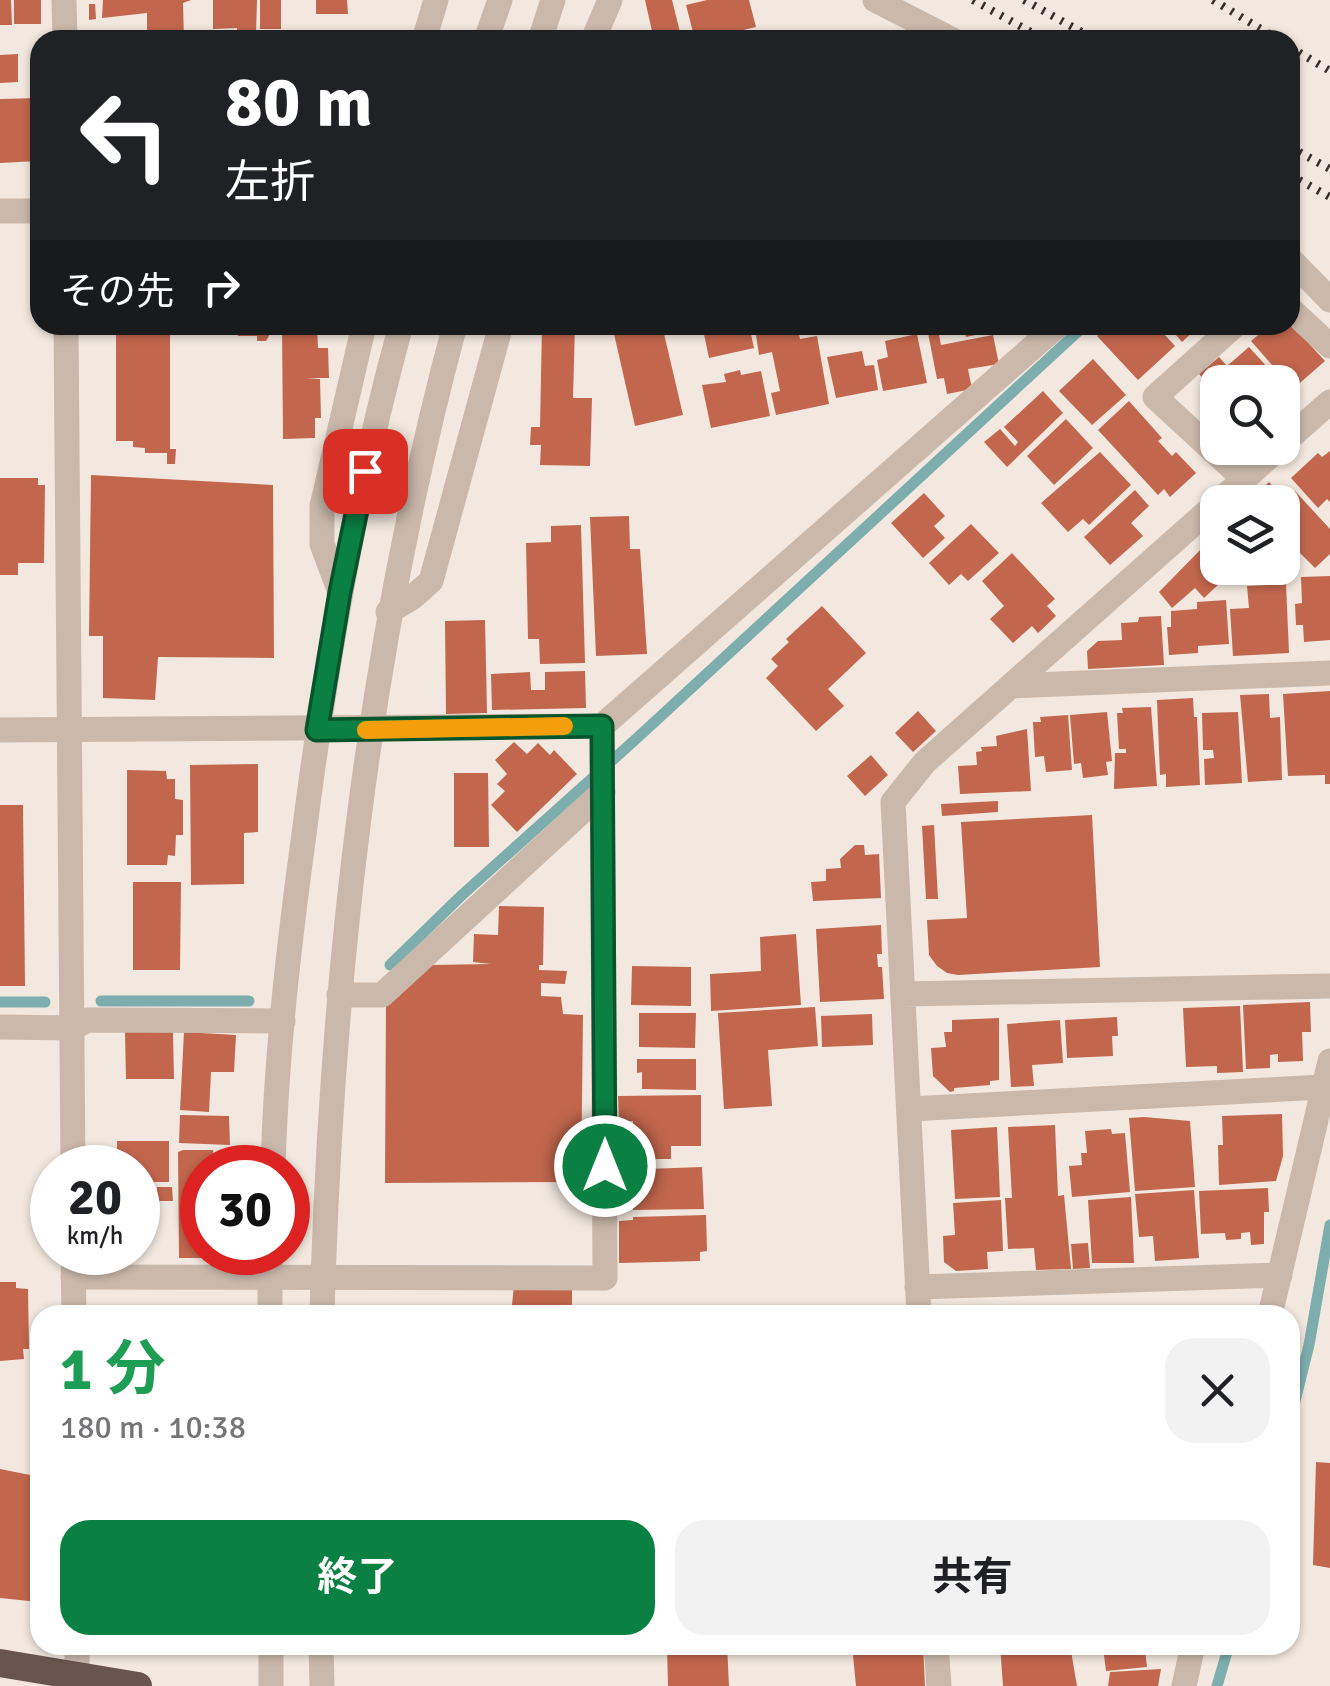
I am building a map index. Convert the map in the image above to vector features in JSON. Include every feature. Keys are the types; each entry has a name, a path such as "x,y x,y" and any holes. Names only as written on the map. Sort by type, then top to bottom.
{"highway":[{"path":"0,1663 77,1681 138,1686"}],"street":[{"path":"64,0 64,30"},
{"path":"427,30 436,0"},
{"path":"490,30 500,0"},
{"path":"543,30 553,0"},
{"path":"597,30 610,0"},
{"path":"875,0 934,30"},
{"path":"0,210 30,211"},
{"path":"1300,270 1330,300"},
{"path":"1300,318 1330,346"},
{"path":"66,335 73,1145"},
{"path":"340,592 322,544 322,506 362,335"},
{"path":"275,1145 283,1021 317,730 340,592 399,335"},
{"path":"322,1305 339,995 370,730 388,612 426,432 452,335"},
{"path":"388,612 413,598 431,581 498,335"},
{"path":"0,730 370,730 602,738 1047,335"},
{"path":"1225,335 1155,397 1244,478"},
{"path":"1300,429 1330,402"},
{"path":"919,1305 893,802 925,762 1259,465"},
{"path":"1012,686 1330,673"},
{"path":"310,1273 605,1278 602,738"},
{"path":"339,995 382,995 602,789"},
{"path":"903,994 1330,986"},
{"path":"0,1027 72,1028 88,1020 283,1021"},
{"path":"1272,1305 1330,1062"},
{"path":"910,1109 1323,1087"},
{"path":"73,1275 74,1305"},
{"path":"270,1275 270,1305"},
{"path":"918,1287 1280,1275"},
{"path":"76,1655 77,1681"},
{"path":"271,1655 271,1686"},
{"path":"321,1655 322,1686"},
{"path":"936,1655 938,1686"},
{"path":"1184,1686 1192,1655"}],"building":[{"path":"0,0 11,0 12,25 0,25"},
{"path":"14,0 41,0 41,24 14,24"},
{"path":"103,0 191,0 183,3 184,30 147,30 147,13 102,18"},
{"path":"213,0 257,0 256,30 213,29"},
{"path":"260,0 281,0 281,29 260,29"},
{"path":"316,0 347,0 348,14 316,14"},
{"path":"645,0 672,0 680,30 652,30"},
{"path":"707,0 749,0 756,27 692,30 686,5"},
{"path":"89,4 95,4 96,19 89,20"},
{"path":"18,54 18,82 0,83 0,55"},
{"path":"30,98 30,161 0,163 0,99"},
{"path":"1300,334 1325,361 1300,383 1300,365 1272,365 1251,341 1258,335"},
{"path":"116,335 170,335 170,449 176,449 175,464 167,464 167,453 145,453 145,448 133,447 133,441 116,441"},
{"path":"269,335 266,341 257,341 257,336 238,336"},
{"path":"282,335 317,335 318,348 328,348 329,378 306,378 320,379 321,418 315,418 315,438 283,439"},
{"path":"542,335 575,335 573,398 592,398 590,466 540,465 541,445 530,445 531,427 540,427"},
{"path":"614,335 664,335 683,415 635,426"},
{"path":"704,335 751,335 754,348 709,358"},
{"path":"756,335 799,335 800,339 817,336 829,404 776,415 771,393 780,391 772,352 759,355"},
{"path":"917,335 927,383 883,391 877,360 888,357 885,341"},
{"path":"928,335 939,335 941,345 993,335 999,364 968,369 972,389 947,394 944,378 937,379"},
{"path":"1165,335 1175,346 1138,380 1097,336"},
{"path":"1249,347 1265,365 1228,365"},
{"path":"862,351 865,366 874,365 878,390 836,398 827,357"},
{"path":"1219,357 1226,365 1210,365"},
{"path":"1093,359 1126,395 1092,425 1059,391"},
{"path":"740,370 741,375 761,371 770,416 711,428 702,385 726,382 724,374"},
{"path":"1043,391 1063,413 1007,467 984,442 1000,429 1015,446 1018,442 1004,427"},
{"path":"1129,401 1162,438 1158,441 1172,456 1176,452 1196,473 1170,497 1164,489 1158,495 1098,430"},
{"path":"1066,419 1093,448 1054,485 1027,456"},
{"path":"1330,451 1330,502 1327,499 1318,508 1291,478 1318,453 1322,457"},
{"path":"1100,452 1131,485 1089,525 1083,519 1068,532 1041,503"},
{"path":"91,475 273,485 274,658 158,657 155,700 103,698 103,636 89,636"},
{"path":"0,478 38,478 38,485 45,485 44,563 18,563 18,575 0,575"},
{"path":"1135,490 1149,506 1131,523 1143,536 1110,565 1084,537"},
{"path":"924,493 945,516 934,526 945,538 923,558 891,523"},
{"path":"1300,496 1330,529 1330,554 1315,568 1300,553"},
{"path":"629,516 630,549 640,549 647,654 596,656 590,517"},
{"path":"971,524 999,553 968,581 961,574 949,585 929,563"},
{"path":"581,525 585,663 540,664 539,639 528,639 526,543 551,542 551,526"},
{"path":"1200,550 1200,585 1218,585 1204,598 1195,588 1172,608 1159,592"},
{"path":"1012,553 1055,599 1047,606 1056,616 1038,633 1032,626 1013,643 990,619 1004,606 982,581"},
{"path":"1330,576 1330,640 1304,642 1303,625 1296,625 1295,604 1302,603 1301,577"},
{"path":"1286,585 1289,653 1233,656 1230,609 1249,608 1247,586"},
{"path":"1226,600 1229,644 1198,646 1198,653 1169,655 1167,627 1171,627 1171,611 1197,609 1197,602"},
{"path":"822,606 866,653 828,689 844,706 816,731 766,678 778,666 771,659 789,642 786,639"},
{"path":"1161,616 1164,665 1088,669 1087,651 1098,641 1122,640 1121,623"},
{"path":"485,620 487,713 446,714 445,621"},
{"path":"585,671 586,708 492,710 491,674 530,672 531,690 545,690 545,672"},
{"path":"1330,691 1330,784 1325,784 1325,775 1288,776 1283,694"},
{"path":"1269,694 1270,718 1280,717 1282,780 1248,782 1240,695"},
{"path":"1193,698 1200,785 1166,787 1166,774 1160,775 1157,700"},
{"path":"1151,707 1157,786 1114,789 1115,753 1126,753 1126,749 1119,749 1117,713 1123,713 1122,708"},
{"path":"918,711 936,731 913,752 895,733"},
{"path":"1107,712 1112,761 1106,762 1108,775 1083,778 1081,763 1074,764 1070,715"},
{"path":"1238,712 1242,783 1205,785 1204,759 1214,758 1213,750 1203,750 1202,713"},
{"path":"1068,715 1072,770 1046,772 1044,756 1035,757 1033,722 1041,722 1040,717"},
{"path":"1027,729 1031,791 960,794 958,766 977,765 976,752 982,751 981,747 997,746 996,736"},
{"path":"514,742 527,754 538,743 550,755 554,750 577,774 517,832 491,805 505,791 497,784 507,774 495,760"},
{"path":"871,755 888,775 865,796 847,776"},
{"path":"258,764 258,832 244,833 244,884 191,885 190,765"},
{"path":"127,770 166,771 167,779 175,779 175,799 183,800 183,835 176,835 175,856 168,855 167,865 127,865"},
{"path":"454,773 488,773 489,847 454,847"},
{"path":"998,801 998,812 942,816 941,804"},
{"path":"0,805 23,805 25,986 0,986"},
{"path":"1092,815 1100,967 958,975 937,966 929,955 927,920 967,918 961,822"},
{"path":"934,825 938,899 926,899 922,826"},
{"path":"855,845 864,845 865,855 879,854 881,898 813,901 811,882 826,881 826,869 841,868 840,859"},
{"path":"133,882 181,882 180,970 133,970"},
{"path":"499,906 544,907 543,965 539,965 539,970 567,971 565,984 541,983 541,996 561,997 563,1014 583,1015 581,1182 385,1183 386,998 430,965 491,964 473,962 474,934 498,935"},
{"path":"881,925 882,954 877,954 884,999 820,1002 816,929"},
{"path":"796,934 801,1005 711,1011 710,974 761,971 760,937"},
{"path":"632,966 691,967 691,1006 631,1005"},
{"path":"1310,1002 1311,1032 1302,1032 1303,1061 1278,1062 1278,1054 1270,1055 1270,1068 1246,1069 1243,1005"},
{"path":"1240,1006 1243,1072 1217,1073 1217,1066 1186,1067 1183,1008"},
{"path":"815,1007 818,1046 768,1050 772,1106 724,1109 718,1013"},
{"path":"639,1013 696,1013 695,1048 639,1047"},
{"path":"872,1014 873,1045 822,1047 821,1016"},
{"path":"1117,1017 1118,1036 1112,1036 1113,1056 1067,1058 1065,1020"},
{"path":"999,1018 999,1080 950,1092 933,1076 931,1048 946,1047 944,1032 952,1032 952,1020"},
{"path":"1060,1020 1063,1063 1032,1065 1034,1086 1011,1087 1007,1024"},
{"path":"173,1031 174,1079 126,1079 125,1032"},
{"path":"184,1032 236,1035 234,1072 211,1072 209,1112 180,1110"},
{"path":"637,1059 696,1059 696,1090 642,1089"},
{"path":"701,1095 701,1146 671,1146 671,1159 636,1159 633,1121 619,1121 618,1096"},
{"path":"1282,1114 1283,1156 1276,1181 1219,1185 1222,1116"},
{"path":"180,1115 229,1116 230,1145 179,1143"},
{"path":"1129,1118 1190,1121 1195,1187 1135,1191"},
{"path":"1055,1125 1058,1196 1064,1195 1071,1269 1036,1270 1034,1248 1008,1249 1005,1198 1012,1198 1008,1127"},
{"path":"997,1127 1000,1197 955,1199 951,1130"},
{"path":"1111,1129 1112,1134 1125,1133 1130,1192 1072,1197 1069,1166 1082,1165 1081,1153 1087,1153 1085,1131"},
{"path":"117,1141 169,1141 169,1182 160,1182 160,1145 117,1145"},
{"path":"180,1151 180,1258 179,1258"},
{"path":"702,1167 704,1209 633,1210 633,1205 619,1205 619,1170"},
{"path":"160,1187 172,1187 173,1201 160,1201"},
{"path":"1268,1188 1264,1244 1251,1245 1250,1232 1241,1233 1241,1239 1226,1240 1225,1233 1201,1234 1199,1191"},
{"path":"1194,1190 1199,1258 1155,1261 1153,1236 1139,1237 1135,1194"},
{"path":"1131,1197 1134,1263 1092,1263 1088,1200"},
{"path":"1001,1200 1003,1251 987,1252 988,1269 956,1271 944,1262 943,1236 955,1235 953,1203"},
{"path":"706,1215 707,1251 700,1252 700,1261 619,1263 619,1221 633,1217"},
{"path":"1088,1243 1090,1268 1073,1269 1071,1244"},
{"path":"0,1282 16,1282 16,1288 28,1289 29,1349 23,1349 24,1359 0,1361"},
{"path":"514,1285 572,1287 572,1305 512,1305"},
{"path":"1316,1462 1330,1463 1330,1568 1313,1565"},
{"path":"0,1469 30,1475 30,1601 0,1598"},
{"path":"667,1655 727,1655 729,1686 668,1686"},
{"path":"853,1655 923,1655 925,1686 856,1686"},
{"path":"1001,1655 1072,1655 1077,1686 1003,1686"},
{"path":"1104,1655 1146,1655 1147,1667 1106,1671"},
{"path":"1161,1669 1158,1686 1108,1686 1110,1672"}],"waterway":[{"path":"390,965 1074,335"},
{"path":"101,1001 249,1001"},
{"path":"0,1002 45,1002"},
{"path":"1300,1381 1330,1225"},
{"path":"1217,1686 1226,1655"}],"railway":[{"path":"973,0 1027,30"},
{"path":"1024,0 1078,30"},
{"path":"1213,0 1262,30"},
{"path":"1300,53 1330,71"},
{"path":"1300,152 1330,169"},
{"path":"1300,180 1330,197"}],"slow traffic":[{"path":"366,730 564,726"}],"route":[{"path":"365,471 317,730 602,726 605,1166"}]}
